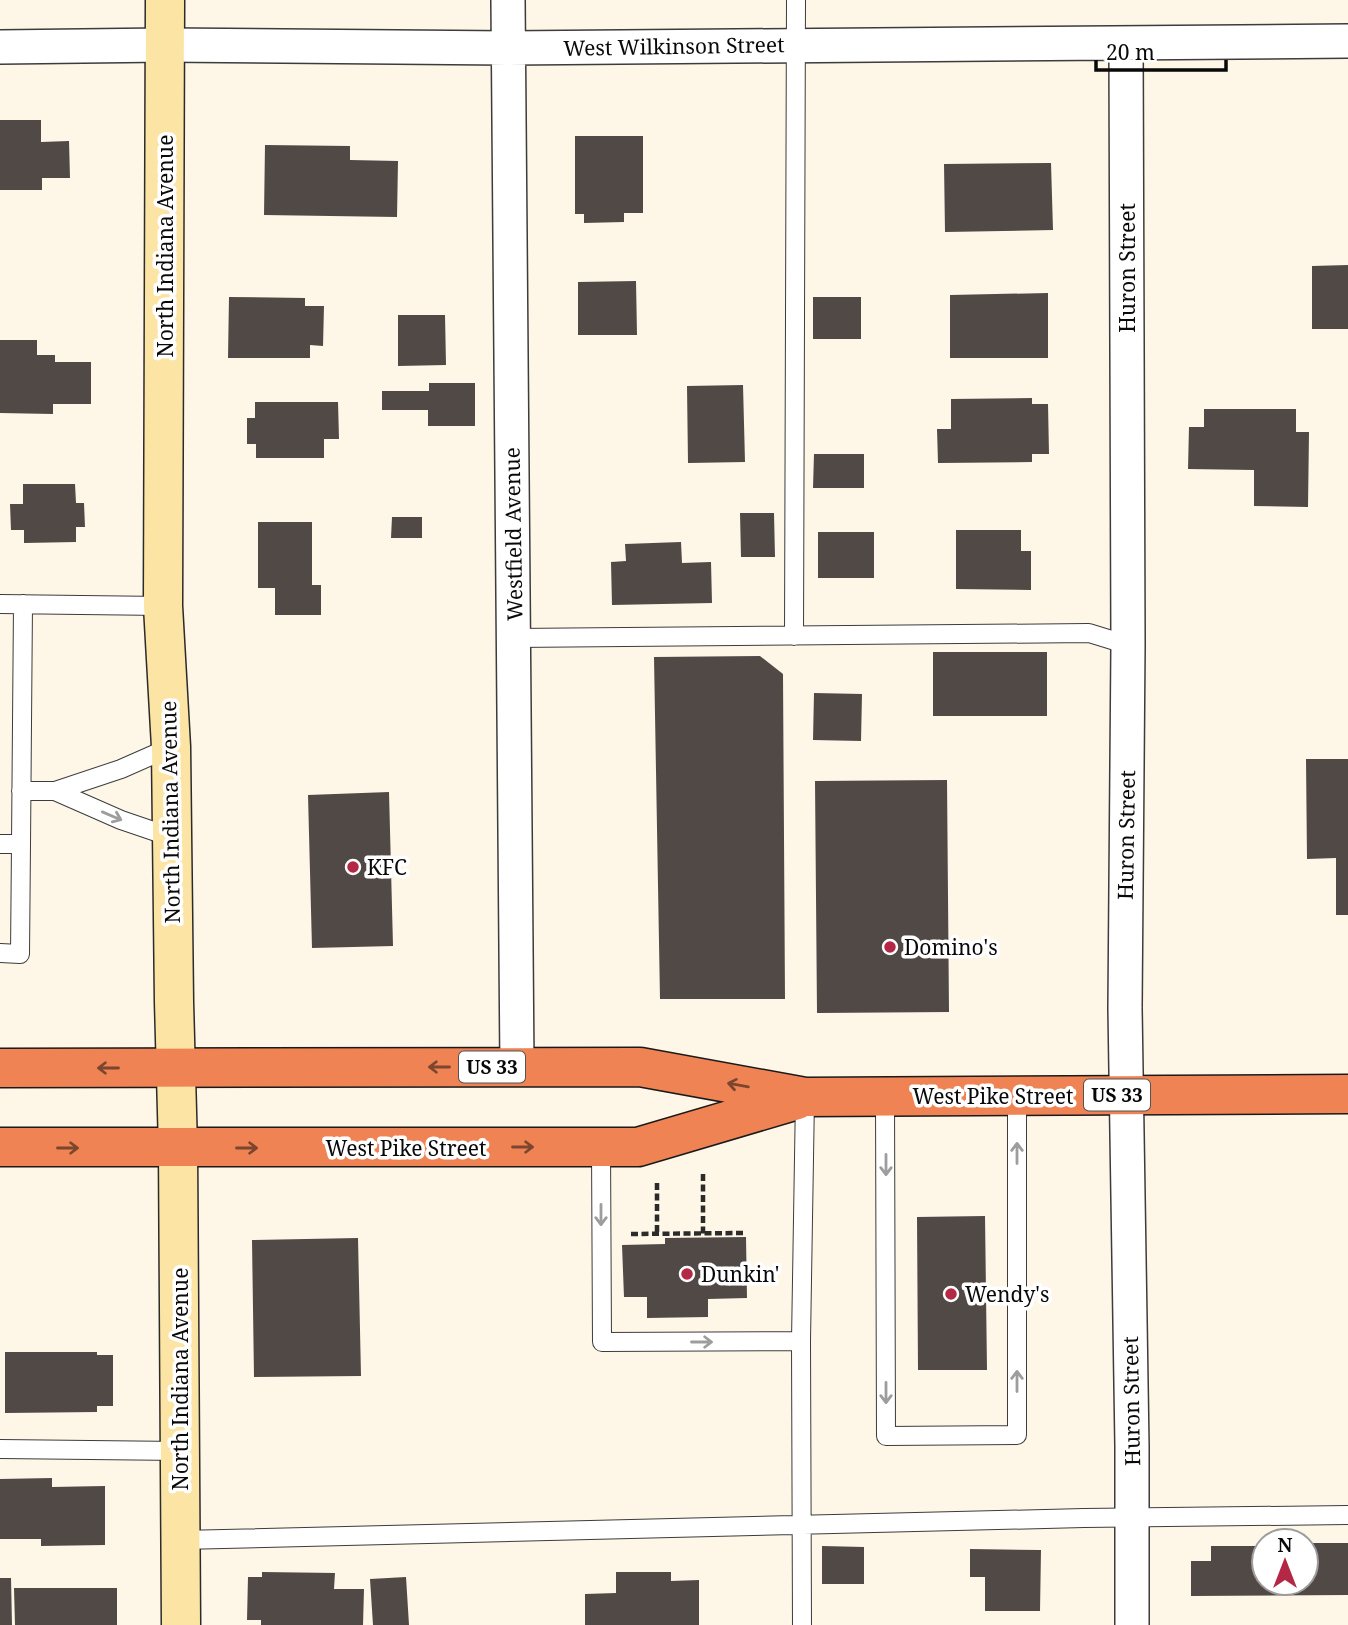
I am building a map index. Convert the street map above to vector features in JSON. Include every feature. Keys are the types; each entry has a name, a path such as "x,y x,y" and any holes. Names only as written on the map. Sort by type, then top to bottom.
{"highway":[{"name":"West Pike Street","path":"0,1068 640,1067 805,1097 1348,1094"},
{"name":"West Pike Street","path":"0,1147 638,1147 805,1097"}],"street":[{"name":"North Indiana Avenue","path":"165,0 163,606 171,747 178,1148 181,1625"},
{"name":"Westfield Avenue","path":"509,0 517,1067"},
{"name":"West Wilkinson Street","path":"0,47 165,45 509,48 1348,41"},
{"name":"Huron Street","path":"1126,44 1126,1095 1132,1625"}],"lane":[{"path":"794,636 796,0"},
{"path":"0,604 163,606"},
{"path":"0,953 20,954 23,604"},
{"path":"514,638 1089,633 1128,645"},
{"path":"21,791 55,791 121,769 171,747"},
{"path":"55,791 121,820 171,837"},
{"path":"0,844 21,844"},
{"path":"885,1097 886,1436 1017,1435 1017,1096"},
{"path":"802,1625 801,1341 805,1097"},
{"path":"601,1147 602,1342 801,1341"},
{"path":"0,1449 180,1451"},
{"path":"181,1540 802,1524 1348,1515"}],"path":[{"path":"703,1174 703,1234"},
{"path":"657,1175 657,1234"},
{"path":"621,1234 743,1233"}],"building":[{"path":"0,120 41,120 41,142 69,141 70,178 42,178 42,190 0,190"},
{"path":"575,136 643,136 643,213 624,213 624,222 584,223 584,214 575,214"},
{"path":"265,145 350,146 350,160 398,161 397,217 264,215"},
{"path":"1051,163 1053,230 945,232 944,164"},
{"path":"1348,265 1348,329 1312,329 1312,266"},
{"path":"636,281 637,335 578,335 578,282"},
{"path":"1048,293 1048,358 950,358 950,295"},
{"path":"229,297 305,298 305,306 324,306 323,346 310,345 310,358 228,358"},
{"path":"813,297 861,297 861,339 813,339"},
{"path":"398,315 445,315 446,365 398,366"},
{"path":"0,340 37,340 37,355 55,355 55,362 91,362 91,404 53,404 53,414 0,413"},
{"path":"429,383 475,383 475,426 428,426 428,410 382,410 382,391 429,391"},
{"path":"743,385 745,462 688,463 687,386"},
{"path":"1032,398 1032,404 1048,404 1049,454 1032,454 1032,462 938,463 937,429 951,429 951,399"},
{"path":"255,402 338,402 339,439 324,439 324,458 256,458 256,444 247,444 247,418 255,418"},
{"path":"1204,409 1296,409 1296,432 1309,432 1308,507 1254,506 1254,470 1188,469 1189,427 1204,427"},
{"path":"814,454 864,454 864,488 813,488"},
{"path":"23,484 75,484 76,503 84,503 85,527 76,527 76,542 24,543 24,530 11,530 10,504 23,504"},
{"path":"740,513 774,513 775,557 741,557"},
{"path":"392,517 422,517 422,538 391,538"},
{"path":"258,522 312,522 312,585 321,585 321,615 275,615 275,588 258,588"},
{"path":"956,530 1021,530 1021,551 1031,551 1031,590 956,589"},
{"path":"818,532 874,532 874,578 818,578"},
{"path":"681,542 682,563 711,562 712,603 612,605 611,562 626,561 625,544"},
{"path":"933,652 1047,652 1047,716 933,716"},
{"path":"760,656 783,674 785,999 660,999 654,657"},
{"path":"814,693 862,694 861,741 813,740"},
{"path":"1306,759 1348,759 1348,915 1336,915 1336,858 1307,859"},
{"path":"947,780 949,1012 817,1013 815,781"},
{"path":"389,792 393,946 312,948 308,795"},
{"path":"985,1216 987,1370 918,1370 917,1217"},
{"path":"746,1237 747,1298 708,1299 708,1317 647,1318 647,1297 624,1297 622,1245 665,1244 665,1238"},
{"path":"358,1238 361,1376 254,1377 252,1240"},
{"path":"5,1352 97,1352 97,1355 113,1355 113,1406 97,1406 97,1412 5,1413"},
{"path":"52,1478 52,1487 105,1486 105,1545 41,1546 41,1539 0,1539 0,1479"},
{"path":"1320,1543 1348,1543 1348,1595 1320,1595"},
{"path":"822,1546 864,1547 864,1584 822,1584"},
{"path":"1211,1546 1250,1546 1250,1596 1191,1596 1191,1561 1211,1561"},
{"path":"970,1549 1041,1550 1040,1611 985,1611 985,1577 970,1577"},
{"path":"262,1572 335,1573 334,1589 364,1589 363,1625 261,1625 261,1620 247,1620 248,1577 262,1577"},
{"path":"616,1572 671,1572 671,1581 699,1580 699,1625 585,1625 585,1594 616,1593"},
{"path":"406,1577 409,1625 373,1625 370,1579"},
{"path":"0,1578 11,1578 12,1625 0,1625"},
{"path":"14,1588 117,1588 117,1625 15,1625"}],"place":[{"name":"KFC","path":"353,867"},
{"name":"Domino's","path":"890,947"},
{"name":"Dunkin'","path":"687,1274"},
{"name":"Wendy's","path":"951,1294"}]}
